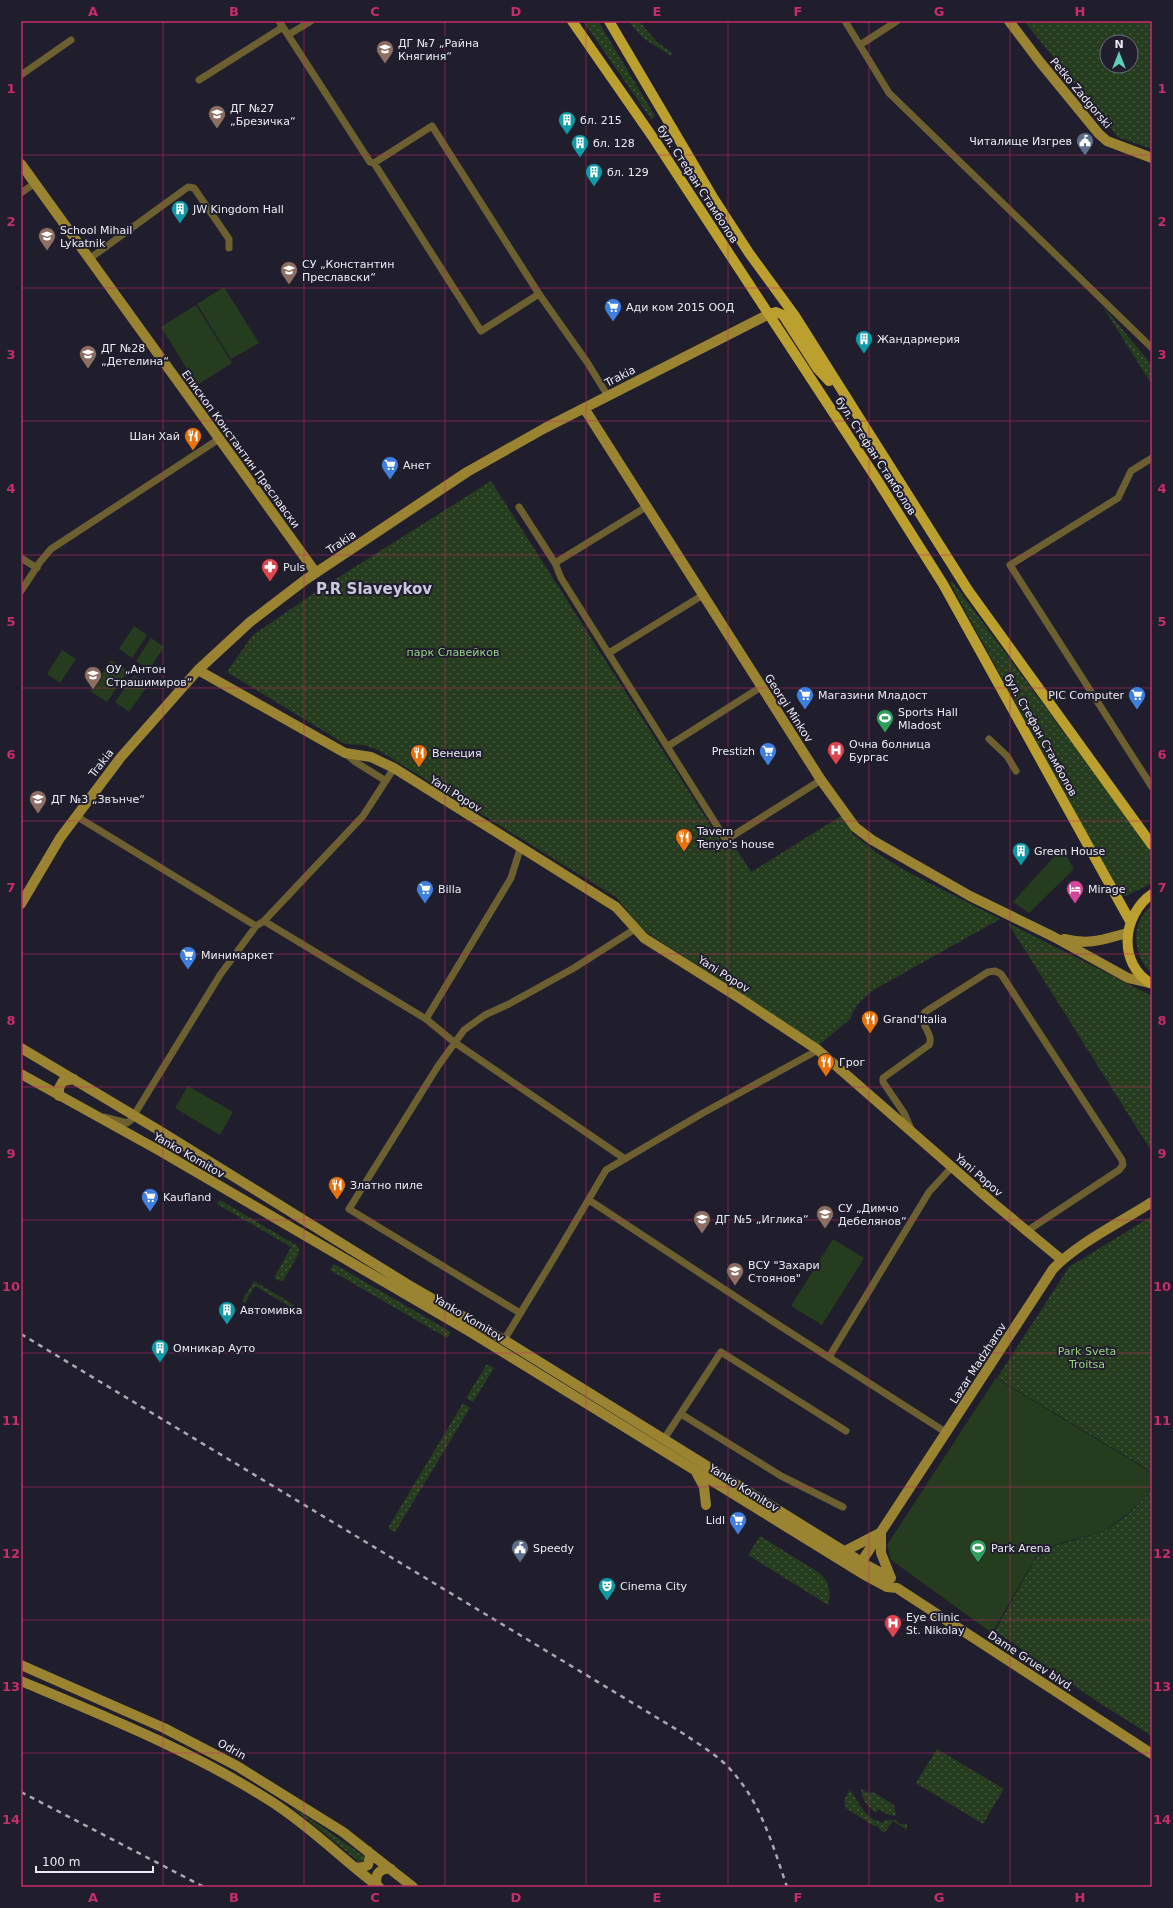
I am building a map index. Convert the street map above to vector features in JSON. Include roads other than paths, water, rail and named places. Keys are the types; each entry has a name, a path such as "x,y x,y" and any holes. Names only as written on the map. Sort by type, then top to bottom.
{"main road":[{"name":"бул. Стефан Стамболов","path":"572,21 654,138 943,584 1130,921"},
{"name":"бул. Стефан Стамболов","path":"609,21 714,199 749,253 795,316 968,590 1152,845"},
{"name":"Petko Zadgorski","path":"1009,21 1040,62 1099,134 1107,141 1152,158"},
{"name":"Епископ Константин Преславски","path":"21,164 316,573"},
{"path":"769,314 776,312 783,315 817,368 846,399"},
{"name":"Trakia","path":"21,904 56,844 76,816 144,730 198,670 250,622 316,573 467,472 509,447 769,314"},
{"name":"Georgi Minkov","path":"584,408 821,780 855,827 872,840 970,896 1054,937 1128,978 1151,984"},
{"name":"Yani Popov","path":"198,670 345,753 371,757 394,768 616,906 634,928 650,942 741,999 818,1050 912,1133 1062,1260"},
{"path":"1151,984 1134,966 1128,950 1127,933 1130,921 1136,910 1144,899 1152,894"},
{"name":"Georgi Minkov","path":"1054,937 1081,942 1093,942 1127,933"},
{"name":"Yanko Komitov","path":"21,1048 134,1115 408,1284 504,1340 845,1551"},
{"name":"Yanko Komitov","path":"21,1074 472,1333 696,1473 822,1549"},
{"path":"59,1096 59,1088 63,1081 74,1079"},
{"name":"Lazar Madzharov","path":"856,1570 1046,1280 1062,1260 1152,1202"},
{"path":"696,1473 704,1487 706,1505"},
{"path":"881,1532 845,1551 891,1578"},
{"name":"Dame Gruev blvd.","path":"881,1532 881,1553 891,1578 897,1588 1152,1754"},
{"name":"Dame Gruev blvd.","path":"822,1549 887,1588 897,1588"},
{"name":"Odrin","path":"21,1665 164,1728 237,1766 318,1815 368,1851 413,1887"},
{"path":"21,1676 38,1682 51,1678"},
{"path":"21,1681 148,1735 227,1775 293,1816 315,1832 378,1886"},
{"path":"354,1867 360,1868 368,1864 370,1856 368,1851"},
{"path":"378,1886 376,1881 378,1872 387,1868 391,1869"}],"street":[{"path":"288,35 311,21"},
{"path":"845,21 889,93 1152,348"},
{"path":"860,45 897,21"},
{"path":"199,80 281,24 370,162 374,163 481,331 539,294"},
{"path":"21,75 72,40"},
{"path":"374,163 432,126 539,294 587,362 608,396"},
{"path":"21,193 35,183"},
{"path":"89,259 188,187 194,188 229,239 229,248"},
{"path":"21,591 51,549 219,439"},
{"path":"1152,458 1131,471 1118,498 1010,565 1152,787"},
{"path":"519,507 555,563 561,578 726,840 821,780"},
{"path":"555,563 646,507"},
{"path":"21,558 37,568"},
{"path":"609,653 703,594"},
{"path":"668,746 761,687"},
{"path":"989,739 1007,756 1016,770"},
{"name":"Yani Popov","path":"345,753 354,761 386,781"},
{"path":"134,1115 220,975 256,926 264,921 363,816 394,768"},
{"path":"76,816 256,926"},
{"path":"426,1018 511,878 521,846"},
{"path":"264,921 426,1018 454,1042 625,1158"},
{"path":"520,1313 349,1208 454,1042 464,1030 485,1015 509,1004 574,968 634,928"},
{"path":"912,1133 904,1113 883,1082 883,1078 929,1045 930,1038 922,1021 922,1016 925,1012 988,972 995,971 1001,974 1122,1160 1123,1165 1119,1170 1027,1231"},
{"path":"504,1340 606,1170 703,1113 818,1050"},
{"name":"Yanko Komitov","path":"98,1117 108,1117 127,1123 134,1115"},
{"path":"829,1358 929,1192 952,1167"},
{"path":"589,1200 829,1358 947,1433"},
{"path":"664,1439 721,1352 846,1431"},
{"path":"681,1414 781,1476 843,1507"},
{"path":"718,1486 724,1477"}],"railway":[{"path":"21,1334 684,1734 709,1751 724,1763 736,1776 755,1805 770,1837 787,1887"},
{"path":"21,1792 204,1887"}],"place":[{"name":"ДГ №7 „Райна Княгиня“","path":"385,64"},
{"name":"ДГ №27 „Брезичка“","path":"217,129"},
{"name":"бл. 215","path":"567,135"},
{"name":"Читалище Изгрев","path":"1085,156"},
{"name":"бл. 128","path":"580,158"},
{"name":"бл. 129","path":"594,187"},
{"name":"JW Kingdom Hall","path":"180,224"},
{"name":"School Mihail Lykatnik","path":"47,251"},
{"name":"СУ „Константин Преславски“","path":"289,285"},
{"name":"Ади ком 2015 ООД","path":"613,322"},
{"name":"Жандармерия","path":"864,354"},
{"name":"ДГ №28 „Детелина“","path":"88,369"},
{"name":"Шан Хай","path":"193,451"},
{"name":"Анет","path":"390,480"},
{"name":"Puls","path":"270,582"},
{"name":"ОУ „Антон Страшимиров“","path":"93,690"},
{"name":"Магазини Mладост","path":"805,710"},
{"name":"PIC Computer","path":"1137,710"},
{"name":"Sports Hall Mladost","path":"885,733"},
{"name":"Oчна болница Бургас","path":"836,765"},
{"name":"Prestizh","path":"768,766"},
{"name":"Венеция","path":"419,768"},
{"name":"ДГ №3 „Звънче“","path":"38,814"},
{"name":"Tavern Tenyo's house","path":"684,852"},
{"name":"Green House","path":"1021,866"},
{"name":"Billa","path":"425,904"},
{"name":"Mirage","path":"1075,904"},
{"name":"Минимаркет","path":"188,970"},
{"name":"Grand'Italia","path":"870,1034"},
{"name":"Грог","path":"826,1077"},
{"name":"Златно пиле","path":"337,1200"},
{"name":"Kaufland","path":"150,1212"},
{"name":"СУ „Димчо Дебелянов“","path":"825,1229"},
{"name":"ДГ №5 „Иглика“","path":"702,1234"},
{"name":"ВСУ \"Захари Стоянов\"","path":"735,1286"},
{"name":"Автомивка","path":"227,1325"},
{"name":"Омникар Ауто","path":"160,1363"},
{"name":"Lidl","path":"738,1535"},
{"name":"Speedy","path":"520,1563"},
{"name":"Park Arena","path":"978,1563"},
{"name":"Cinema City","path":"607,1601"},
{"name":"Eye Clinic St. Nikolay","path":"893,1638"}],"district":[{"name":"P.R Slaveykov","path":"374,589"}],"park label":[{"name":"парк Славейков","path":"453,652"},
{"name":"Park Sveta Troitsa","path":"1087,1357"}]}
